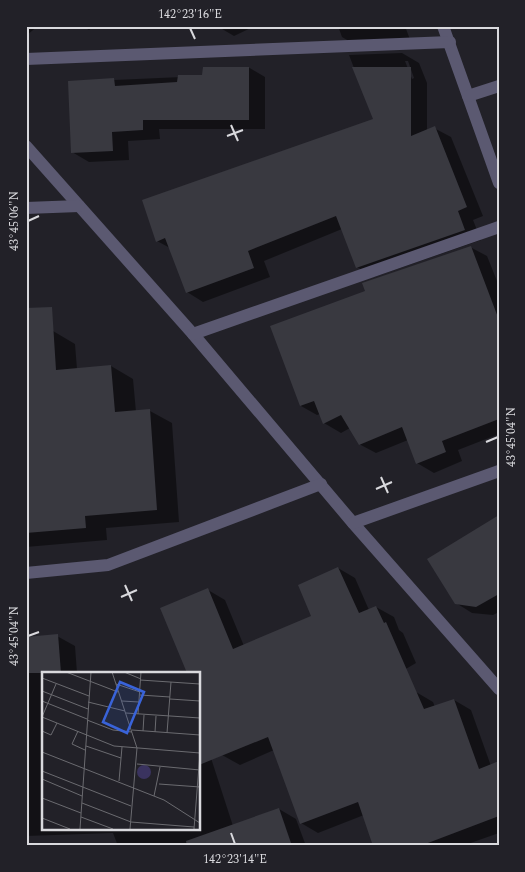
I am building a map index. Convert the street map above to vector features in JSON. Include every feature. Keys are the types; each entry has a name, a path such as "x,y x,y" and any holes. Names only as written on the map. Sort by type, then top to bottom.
{"street":[{"path":"444,26 499,183"},
{"path":"26,59 450,42"},
{"path":"468,96 499,86"},
{"path":"26,146 193,334 322,484 353,523 499,688"},
{"path":"26,208 79,206"},
{"path":"193,334 499,227"},
{"path":"353,523 499,471"},
{"path":"26,573 108,565 322,484"}],"building":[{"path":"203,67 249,67 249,120 143,120 143,130 112,132 113,151 71,153 68,81 114,78 115,86 177,82 178,75 202,75"},
{"path":"352,67 411,67 411,136 435,126 467,207 458,211 465,230 356,268 336,216 248,251 254,268 186,293 165,238 156,242 142,200 373,119"},
{"path":"471,246 499,320 499,419 442,441 446,452 416,464 402,427 359,445 341,415 323,424 314,401 300,406 270,326 365,291 362,283"},
{"path":"52,307 56,370 111,365 115,412 150,409 157,510 85,516 86,528 26,533 26,308"},
{"path":"499,515 499,594 476,607 455,604 427,559"},
{"path":"338,567 359,613 376,606 384,623 386,622 424,709 454,699 479,769 499,761 499,816 420,846 373,846 358,802 300,824 268,737 200,765 200,672 187,672 160,608 208,588 233,649 311,616 298,585"},
{"path":"58,634 61,672 26,673 26,637"},
{"path":"279,808 292,846 187,846 186,841"}]}
